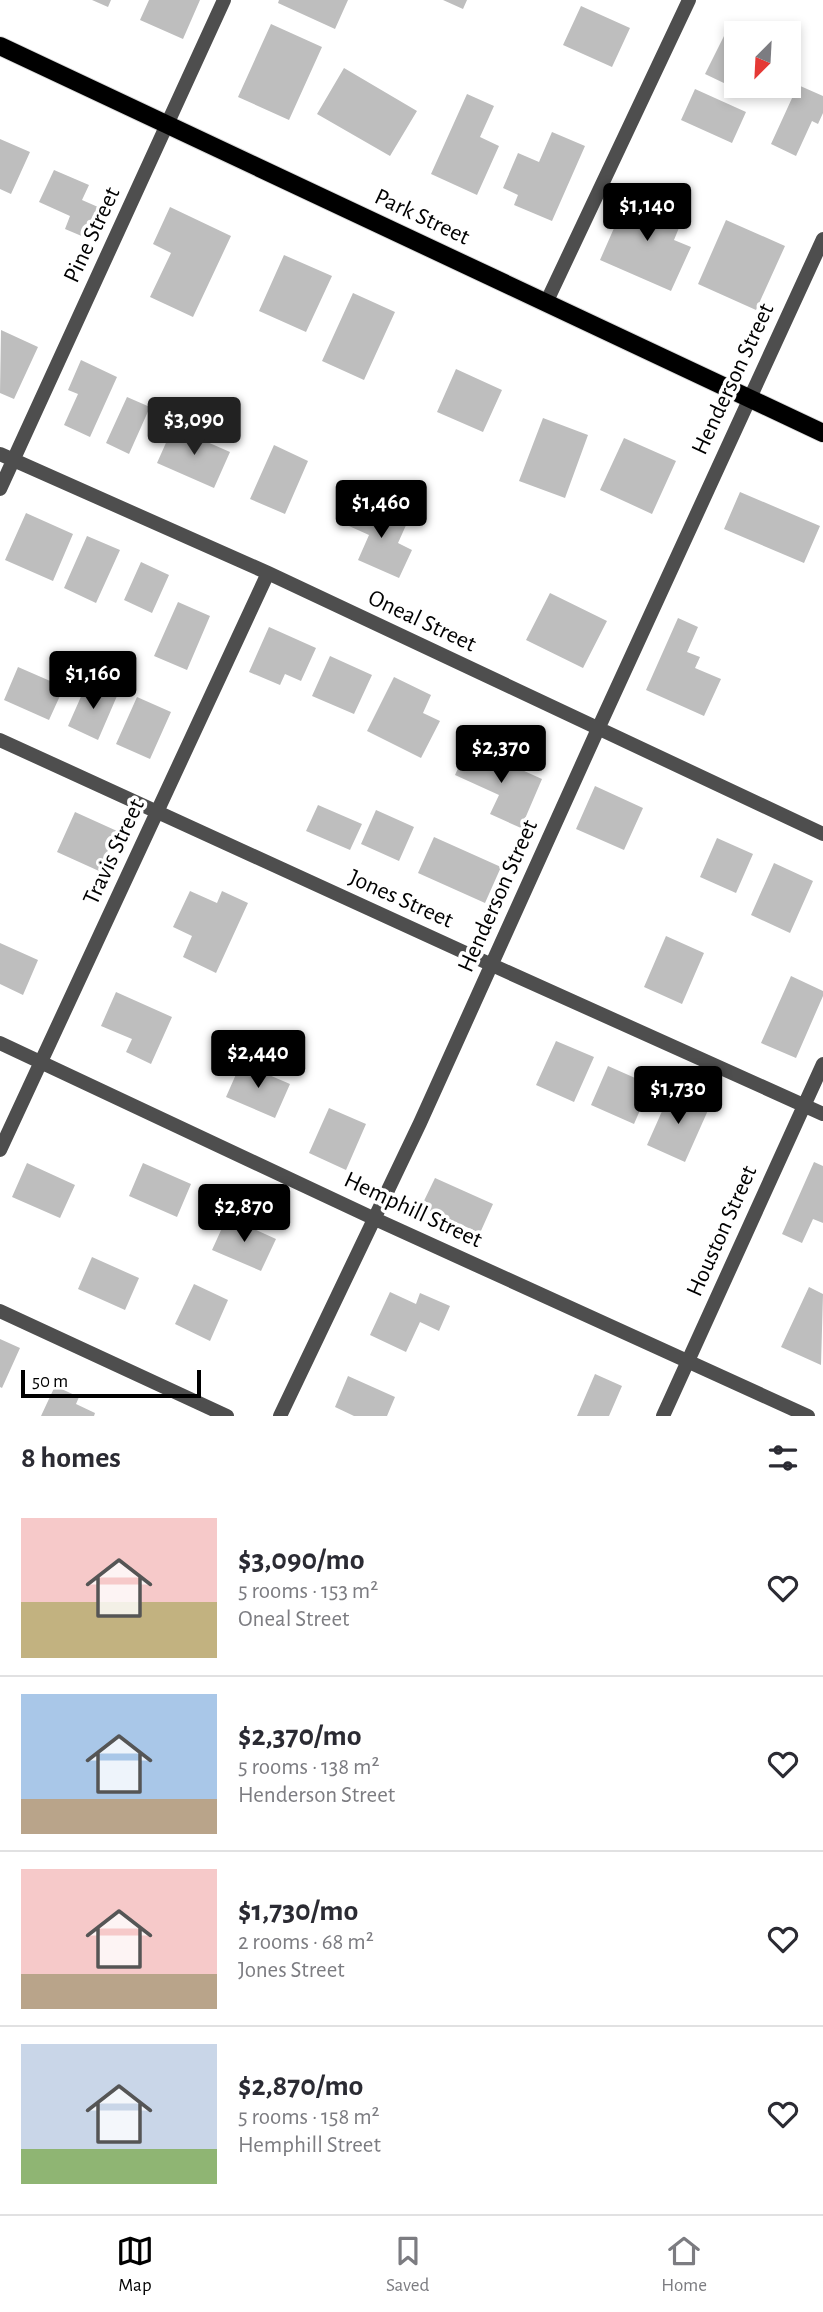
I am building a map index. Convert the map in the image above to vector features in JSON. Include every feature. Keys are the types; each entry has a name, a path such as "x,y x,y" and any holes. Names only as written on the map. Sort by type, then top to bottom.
{"main road":[{"name":"Park Street","path":"0,46 823,433"}],"street":[{"name":"Pine Street","path":"0,489 7,457 168,125 224,0"},
{"path":"546,303 689,0"},
{"name":"Henderson Street","path":"280,1416 375,1219 823,239"},
{"name":"Oneal Street","path":"7,457 268,573 823,834"},
{"name":"Travis Street","path":"0,1150 268,573"},
{"name":"Jones Street","path":"0,740 823,1114"},
{"name":"Hemphill Street","path":"0,1043 375,1219 808,1416"},
{"name":"Houston Street","path":"663,1416 823,1064"},
{"path":"0,1311 227,1416"}],"building":[{"path":"92,0 111,0 108,7"},
{"path":"149,0 200,0 183,39 140,20"},
{"path":"279,0 348,0 335,29 278,3"},
{"path":"443,0 467,0 463,9"},
{"path":"581,6 630,28 612,67 563,45"},
{"path":"271,24 322,47 289,120 238,97"},
{"path":"724,36 724,83 705,74"},
{"path":"344,68 417,111 390,156 317,114"},
{"path":"802,87 823,96 823,113 818,124 812,121 796,156 771,144 792,98 802,98"},
{"path":"695,89 746,112 732,143 681,120"},
{"path":"467,94 494,106 480,137 499,146 477,195 431,174"},
{"path":"552,132 585,146 552,221 514,205 518,195 503,188 518,153 539,162"},
{"path":"0,139 30,152 11,194 0,189"},
{"path":"54,170 89,185 82,200 98,207 84,237 65,229 70,216 39,202"},
{"path":"629,194 683,218 674,240 691,247 671,291 600,260"},
{"path":"170,207 231,236 193,317 150,297 171,253 153,244"},
{"path":"726,220 785,246 756,310 698,284"},
{"path":"284,255 332,276 306,332 259,311"},
{"path":"353,293 395,312 364,380 322,361"},
{"path":"1,330 38,347 14,399 0,393"},
{"path":"81,360 117,377 90,437 64,425 78,394 68,390"},
{"path":"456,369 502,390 483,432 437,412"},
{"path":"127,397 150,407 129,454 106,443"},
{"path":"543,418 588,435 565,498 519,481"},
{"path":"173,427 230,452 214,488 157,463"},
{"path":"624,438 676,461 652,514 600,490"},
{"path":"274,445 308,461 285,514 250,499"},
{"path":"740,492 820,526 804,563 724,529"},
{"path":"360,502 407,523 398,543 412,550 399,578 358,560 369,535 349,526"},
{"path":"26,513 73,534 53,581 5,560"},
{"path":"87,536 120,550 96,603 64,588"},
{"path":"141,562 169,575 152,613 124,600"},
{"path":"550,593 607,621 583,668 526,640"},
{"path":"178,602 210,616 187,670 154,656"},
{"path":"678,618 698,627 687,652 700,657 695,668 721,679 704,716 646,690"},
{"path":"269,627 316,648 301,681 285,674 280,685 249,672"},
{"path":"330,656 372,675 354,714 312,696"},
{"path":"18,667 64,687 49,720 4,700"},
{"path":"394,677 431,695 423,713 440,721 421,758 367,731"},
{"path":"87,683 117,696 98,740 68,726"},
{"path":"137,697 171,712 150,759 116,744"},
{"path":"468,746 542,779 521,828 490,814 499,795 455,775"},
{"path":"595,786 643,808 624,850 576,829"},
{"path":"318,805 362,824 350,850 306,831"},
{"path":"376,810 414,827 399,861 361,844"},
{"path":"75,812 117,831 99,871 57,852"},
{"path":"434,837 501,867 485,903 418,873"},
{"path":"717,838 753,854 736,893 700,877"},
{"path":"774,863 813,881 790,933 751,915"},
{"path":"190,891 217,903 222,891 248,903 216,973 183,957 192,936 173,927"},
{"path":"666,936 704,953 682,1004 644,987"},
{"path":"0,943 38,960 23,995 0,984"},
{"path":"791,976 823,991 796,1058 761,1043"},
{"path":"116,992 172,1017 151,1064 126,1052 132,1039 101,1026"},
{"path":"556,1041 594,1057 574,1102 536,1085"},
{"path":"241,1063 290,1084 275,1118 226,1097"},
{"path":"608,1066 651,1085 634,1124 591,1105"},
{"path":"671,1091 709,1108 685,1162 647,1145"},
{"path":"329,1108 366,1124 346,1170 309,1153"},
{"path":"814,1162 823,1166 823,1223 813,1219 802,1243 782,1234"},
{"path":"27,1163 75,1185 60,1218 12,1197"},
{"path":"143,1163 191,1184 177,1217 129,1196"},
{"path":"435,1178 493,1204 480,1233 421,1207"},
{"path":"227,1217 276,1239 261,1271 212,1250"},
{"path":"92,1257 139,1278 125,1310 78,1289"},
{"path":"194,1284 228,1300 210,1341 175,1324"},
{"path":"809,1287 823,1294 821,1365 781,1347"},
{"path":"390,1292 416,1304 420,1293 450,1306 439,1331 420,1322 406,1352 370,1335"},
{"path":"0,1339 20,1348 2,1388 0,1387"},
{"path":"595,1374 622,1386 609,1416 577,1416"},
{"path":"348,1376 395,1397 387,1416 354,1416 335,1407"},
{"path":"55,1386 79,1397 76,1404 95,1413 94,1416 41,1416"}]}
